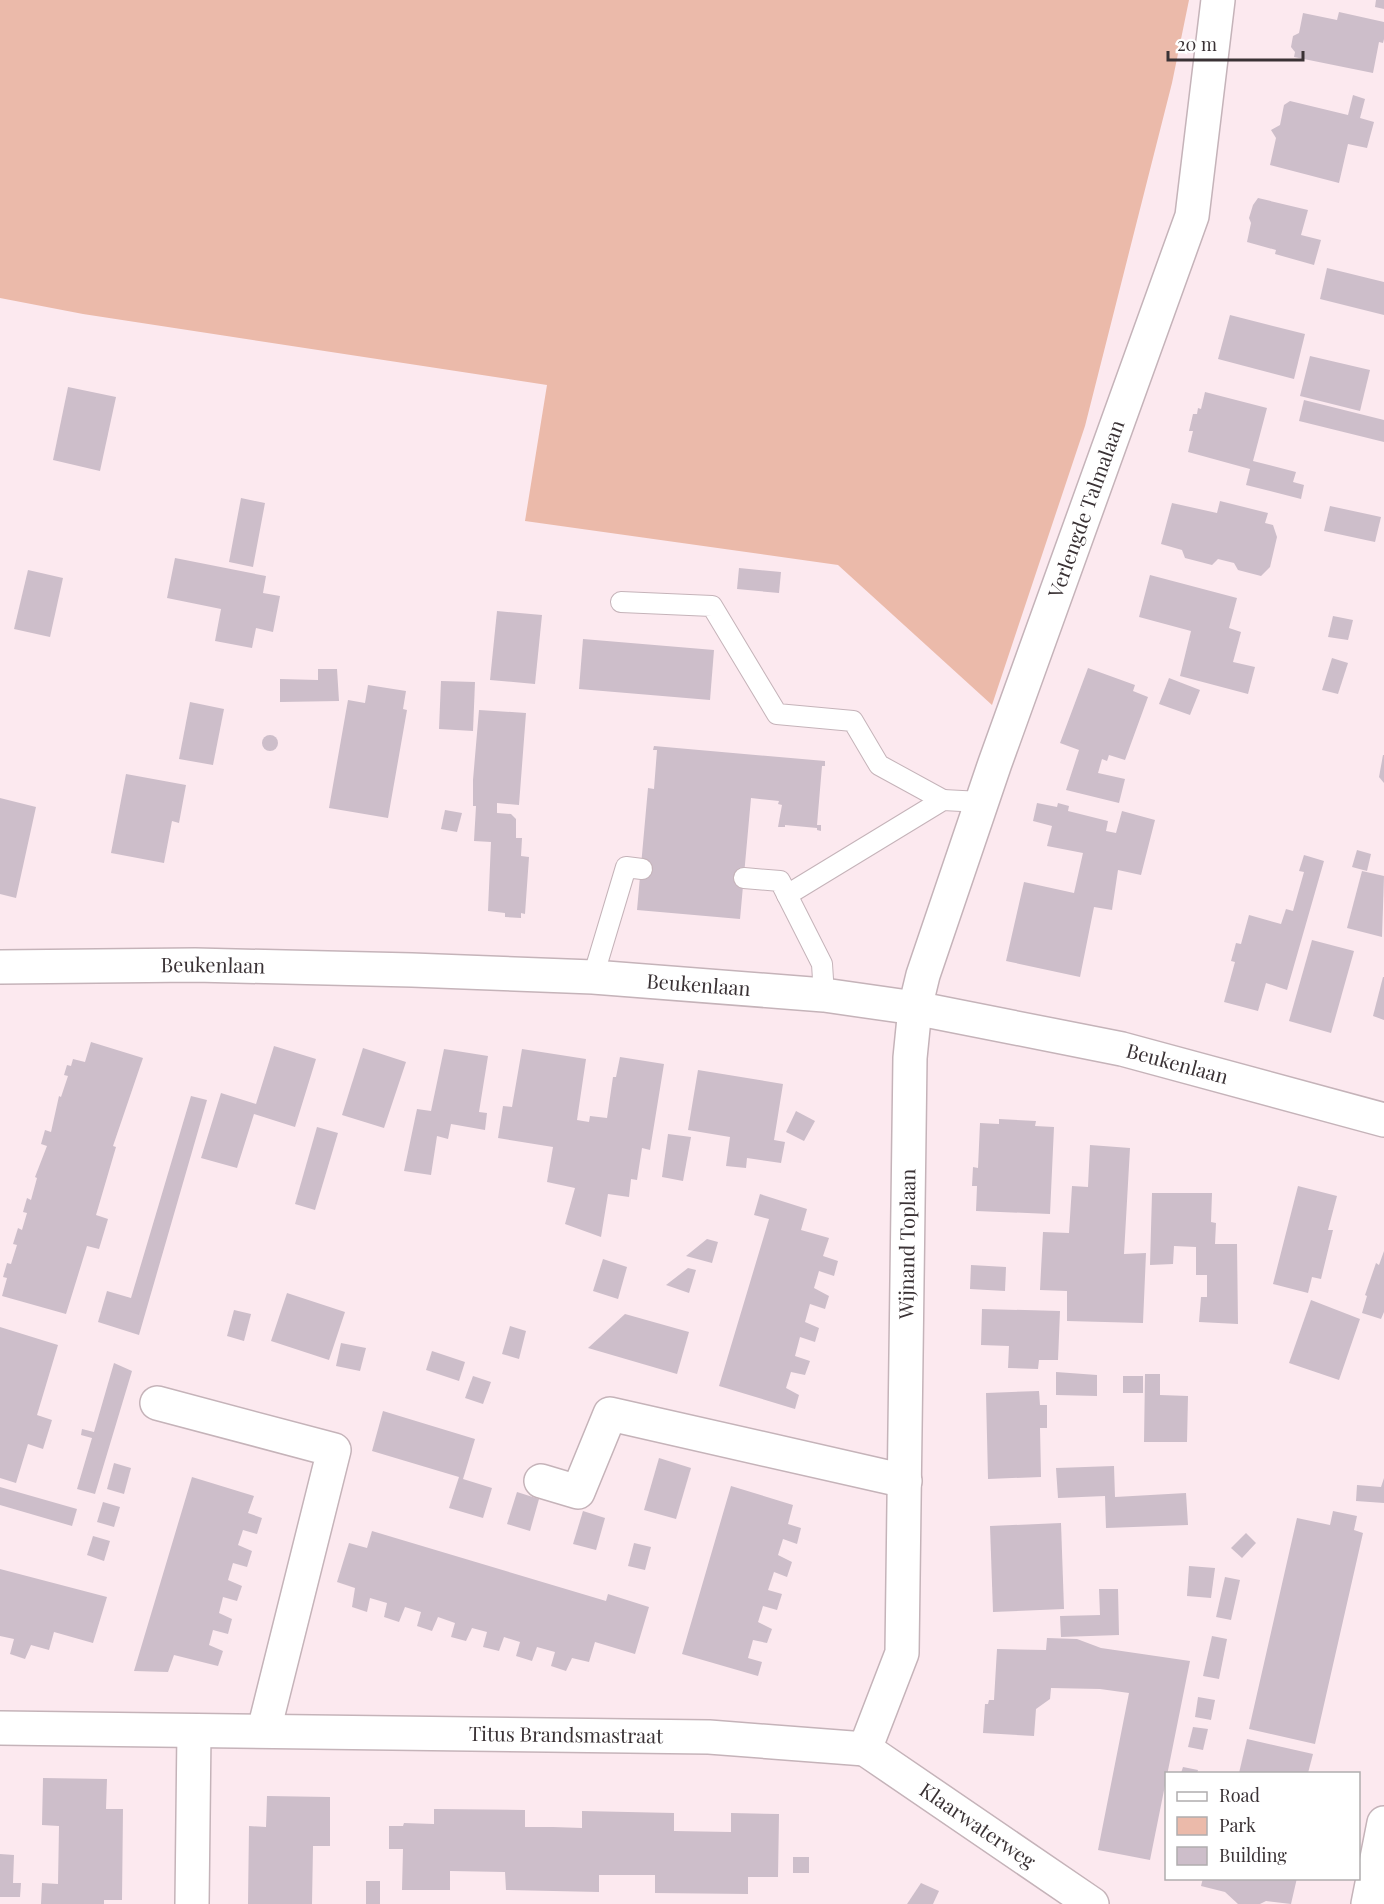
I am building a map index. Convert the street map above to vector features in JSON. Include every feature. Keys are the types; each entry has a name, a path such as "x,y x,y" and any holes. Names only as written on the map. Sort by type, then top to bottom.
{"street":[{"name":"Verlengde Talmalaan","path":"915,1008 923,975 981,802 1192,216 1218,0"},
{"name":"Beukenlaan","path":"0,967 195,965 593,977 824,995 915,1008 1122,1049 1384,1120"},
{"name":"Wijnand Toplaan","path":"865,1749 902,1653 910,1058 915,1008"},
{"path":"157,1403 334,1450 264,1730"},
{"path":"541,1481 578,1492 610,1414 905,1481"},
{"name":"Titus Brandsmastraat","path":"0,1728 710,1737 865,1749"},
{"path":"192,1904 194,1731"},
{"name":"Klaarwaterweg","path":"865,1749 1079,1901"},
{"path":"1368,1904 1384,1824"}],"lane":[{"path":"621,602 712,606 777,714 852,721 879,765 943,800 981,802"},
{"path":"787,895 943,800"},
{"path":"593,977 626,867 642,869"},
{"path":"744,878 780,881 822,964 824,995"}],"green space":[{"path":"0,0 1189,0 1172,83 1085,426 992,705 838,565 525,521 547,385 83,314 0,298"}],"building":[{"path":"1376,0 1384,0 1384,9 1375,7"},
{"path":"1339,12 1384,22 1384,39 1383,43 1379,42 1373,73 1294,57 1295,52 1291,47 1293,36 1299,33 1303,13 1337,20"},
{"path":"1353,95 1365,99 1360,118 1374,122 1367,148 1348,144 1339,183 1270,165 1276,138 1271,130 1280,125 1284,105 1290,101 1348,115"},
{"path":"1258,198 1308,210 1301,235 1321,240 1314,265 1275,254 1276,250 1247,242 1251,223 1249,218"},
{"path":"1327,268 1384,282 1384,315 1320,299"},
{"path":"1230,315 1305,334 1294,379 1218,359"},
{"path":"1310,356 1370,370 1360,411 1300,396"},
{"path":"68,387 116,397 100,471 53,460"},
{"path":"1205,392 1267,408 1253,461 1296,472 1293,482 1304,485 1301,499 1246,485 1250,469 1188,452 1193,431 1189,431 1193,414 1197,414 1198,408 1201,409"},
{"path":"1304,400 1384,420 1384,442 1299,421"},
{"path":"241,498 265,503 253,567 229,562"},
{"path":"1220,501 1268,513 1265,523 1273,525 1277,537 1270,567 1261,576 1238,570 1234,563 1218,559 1212,565 1185,558 1182,550 1161,544 1172,503 1217,513"},
{"path":"1330,506 1381,517 1375,542 1324,531"},
{"path":"175,558 266,576 263,593 280,596 273,632 256,628 252,648 215,641 221,609 167,598"},
{"path":"739,568 781,572 779,593 737,589"},
{"path":"28,570 63,578 50,637 14,629"},
{"path":"1150,575 1237,598 1229,628 1241,632 1233,662 1255,667 1248,694 1180,676 1191,631 1139,617"},
{"path":"497,611 542,615 535,684 490,680"},
{"path":"1333,616 1353,620 1348,640 1328,637"},
{"path":"583,639 714,650 710,700 579,689"},
{"path":"1332,658 1348,663 1338,694 1322,690"},
{"path":"1088,668 1135,685 1133,691 1148,697 1125,760 1109,755 1107,761 1102,759 1098,773 1125,779 1119,803 1066,790 1079,750 1060,743"},
{"path":"318,669 337,669 339,701 280,702 280,679 318,680"},
{"path":"1169,678 1200,690 1190,715 1159,704"},
{"path":"441,681 475,682 473,731 439,729"},
{"path":"368,685 406,691 403,709 407,710 388,818 329,808 348,700 365,703"},
{"path":"190,702 224,709 213,765 179,759"},
{"path":"479,710 526,713 519,805 497,803 497,813 511,814 516,819 516,838 522,838 521,856 529,857 525,914 521,913 521,918 505,917 505,913 488,911 491,842 474,841 476,806 473,806 473,780"},
{"path":"267,735 273,735 278,743 276,749 267,751 262,746 262,740"},
{"path":"654,746 825,761 825,766 822,766 817,825 821,825 821,831 817,828 785,825 785,827 778,827 782,805 778,804 779,801 751,798 740,919 637,910 648,788 654,789 657,750 653,750"},
{"path":"1384,755 1384,783 1379,777"},
{"path":"126,774 186,785 179,823 172,821 164,863 111,853"},
{"path":"0,798 36,807 16,898 0,894"},
{"path":"1037,803 1057,807 1058,803 1069,806 1068,811 1108,821 1106,831 1116,833 1122,811 1155,820 1141,875 1118,870 1112,910 1094,907 1080,977 1006,961 1024,882 1074,893 1083,853 1047,846 1052,826 1033,821"},
{"path":"445,810 462,813 457,832 441,829"},
{"path":"1357,850 1371,854 1367,871 1352,867"},
{"path":"1304,855 1324,861 1287,990 1266,983 1258,1011 1224,1002 1235,962 1231,961 1236,943 1241,944 1249,915 1281,924 1286,909 1293,911 1304,872 1299,871"},
{"path":"1362,871 1384,876 1382,937 1347,928"},
{"path":"1312,940 1354,951 1331,1033 1289,1021"},
{"path":"1384,977 1384,1020 1373,1016"},
{"path":"91,1042 143,1058 113,1146 116,1147 96,1215 108,1219 99,1249 87,1246 66,1314 2,1296 7,1278 3,1277 7,1263 11,1264 17,1245 13,1244 18,1228 22,1230 27,1213 23,1212 27,1198 31,1200 37,1178 35,1177 47,1146 41,1144 45,1130 51,1132 59,1096 61,1097 68,1076 64,1075 67,1065 71,1066 73,1059 85,1062"},
{"path":"274,1046 316,1059 295,1127 254,1114 237,1168 201,1158 221,1093 256,1104"},
{"path":"363,1048 406,1062 384,1128 342,1115"},
{"path":"444,1049 488,1056 479,1112 487,1113 485,1130 451,1124 448,1139 437,1136 431,1175 404,1171 417,1109 431,1111"},
{"path":"522,1049 586,1059 577,1120 589,1122 590,1116 607,1118 613,1077 616,1077 620,1057 664,1064 650,1150 642,1148 637,1180 631,1179 629,1197 608,1194 601,1237 565,1224 575,1188 547,1182 553,1147 498,1138 503,1106 512,1107"},
{"path":"698,1070 783,1084 774,1140 785,1142 781,1163 747,1158 746,1168 726,1166 730,1137 688,1130"},
{"path":"191,1096 207,1100 139,1335 98,1322 107,1291 131,1298"},
{"path":"796,1111 815,1121 804,1141 786,1132"},
{"path":"999,1119 1036,1121 1035,1126 1054,1127 1050,1214 976,1211 977,1186 972,1186 973,1167 978,1168 980,1123 999,1124"},
{"path":"317,1127 338,1133 315,1210 295,1204"},
{"path":"668,1134 691,1137 683,1181 662,1177"},
{"path":"1090,1145 1130,1148 1124,1254 1146,1253 1143,1323 1067,1321 1067,1291 1040,1290 1043,1232 1069,1233 1072,1186 1088,1187"},
{"path":"1298,1186 1337,1196 1328,1230 1333,1230 1321,1279 1312,1277 1308,1293 1273,1284"},
{"path":"1152,1193 1212,1193 1211,1222 1216,1223 1215,1244 1237,1244 1238,1324 1199,1322 1201,1297 1207,1297 1207,1275 1196,1275 1196,1247 1174,1246 1173,1264 1150,1265"},
{"path":"760,1194 807,1209 801,1230 829,1238 823,1256 838,1261 834,1276 819,1271 814,1288 829,1296 825,1309 810,1304 805,1322 819,1328 815,1342 800,1337 795,1356 810,1361 805,1375 791,1372 786,1388 799,1395 795,1409 719,1386 769,1219 754,1215"},
{"path":"707,1239 718,1242 712,1263 686,1256"},
{"path":"1384,1251 1384,1312 1381,1319 1362,1313 1367,1296 1365,1295 1376,1263 1379,1265"},
{"path":"603,1259 627,1267 618,1299 593,1291"},
{"path":"971,1265 1006,1267 1005,1291 970,1289"},
{"path":"688,1268 696,1270 689,1293 666,1285"},
{"path":"287,1293 345,1312 329,1360 271,1341"},
{"path":"1311,1300 1360,1319 1339,1380 1289,1363"},
{"path":"982,1309 1060,1311 1058,1360 1039,1360 1038,1369 1008,1368 1009,1346 981,1345"},
{"path":"234,1310 251,1314 244,1341 227,1336"},
{"path":"625,1314 689,1332 677,1374 588,1348"},
{"path":"510,1326 526,1331 519,1359 502,1354"},
{"path":"0,1327 58,1345 37,1415 52,1420 43,1449 28,1444 16,1483 0,1478"},
{"path":"341,1343 366,1348 360,1371 336,1366"},
{"path":"432,1351 465,1362 459,1381 426,1370"},
{"path":"114,1363 132,1371 95,1494 77,1489 92,1438 81,1435 82,1429 94,1432"},
{"path":"1056,1372 1097,1375 1097,1396 1056,1395"},
{"path":"1145,1374 1160,1374 1160,1395 1188,1396 1187,1442 1144,1442"},
{"path":"473,1376 491,1382 483,1404 465,1398"},
{"path":"1123,1376 1143,1376 1143,1393 1123,1393"},
{"path":"1039,1391 1040,1405 1047,1405 1047,1428 1040,1428 1041,1477 988,1479 986,1393"},
{"path":"383,1411 475,1439 463,1479 492,1488 483,1518 449,1508 459,1477 372,1451"},
{"path":"659,1458 691,1468 676,1519 644,1510"},
{"path":"114,1463 131,1468 124,1494 107,1489"},
{"path":"1114,1466 1115,1497 1186,1493 1188,1525 1106,1528 1105,1496 1058,1498 1056,1468"},
{"path":"192,1477 254,1496 248,1513 262,1518 257,1534 243,1530 238,1545 252,1551 247,1567 233,1563 228,1580 242,1586 237,1601 223,1597 219,1613 232,1619 228,1634 213,1630 209,1645 223,1651 218,1666 174,1655 168,1672 134,1671"},
{"path":"1384,1478 1384,1503 1356,1501 1357,1485 1381,1487"},
{"path":"731,1486 793,1505 788,1524 801,1528 797,1544 783,1539 778,1555 792,1562 787,1577 774,1572 768,1590 782,1594 777,1610 763,1606 758,1622 772,1629 767,1643 753,1640 748,1658 762,1662 758,1676 682,1654"},
{"path":"0,1487 77,1509 72,1526 0,1505"},
{"path":"517,1492 539,1499 530,1531 507,1524"},
{"path":"103,1502 120,1507 114,1527 97,1522"},
{"path":"583,1511 605,1518 596,1550 573,1544"},
{"path":"1333,1511 1357,1516 1354,1530 1363,1533 1315,1744 1249,1729 1297,1518 1330,1525"},
{"path":"1061,1523 1064,1609 993,1612 990,1526"},
{"path":"372,1531 606,1601 608,1594 649,1607 635,1654 595,1642 589,1662 572,1658 566,1671 551,1666 555,1652 537,1647 532,1661 516,1656 520,1642 504,1637 499,1651 483,1647 487,1632 472,1628 466,1641 451,1637 455,1623 438,1617 432,1631 417,1626 421,1612 405,1607 399,1622 384,1617 387,1603 370,1598 367,1612 352,1607 355,1588 337,1582 349,1543 367,1548"},
{"path":"1246,1533 1256,1543 1242,1558 1231,1548"},
{"path":"93,1536 110,1541 104,1561 87,1555"},
{"path":"634,1543 651,1547 645,1570 628,1566"},
{"path":"1189,1566 1215,1568 1211,1598 1187,1596"},
{"path":"0,1569 107,1597 93,1643 54,1632 49,1650 31,1645 25,1659 10,1654 14,1639 0,1636"},
{"path":"1225,1577 1240,1580 1231,1620 1216,1617"},
{"path":"1099,1589 1118,1589 1119,1635 1061,1637 1060,1616 1100,1615"},
{"path":"1212,1636 1227,1639 1219,1679 1203,1676"},
{"path":"1047,1638 1077,1639 1101,1648 1190,1661 1168,1772 1165,1772 1165,1785 1150,1860 1098,1850 1129,1693 1100,1689 1051,1688 1050,1699 1036,1709 1034,1736 983,1733 985,1704 988,1704 989,1700 994,1700 997,1649 1046,1650"},
{"path":"1198,1697 1215,1700 1211,1720 1195,1717"},
{"path":"1193,1727 1208,1729 1203,1750 1188,1747"},
{"path":"1247,1739 1313,1754 1308,1772 1239,1772"},
{"path":"1183,1767 1198,1770 1197,1772 1181,1772"},
{"path":"43,1778 107,1779 106,1809 123,1809 122,1900 104,1900 104,1904 41,1904 42,1883 58,1884 59,1826 42,1825"},
{"path":"267,1796 330,1797 330,1846 313,1846 312,1904 248,1904 249,1826 266,1827"},
{"path":"434,1809 525,1810 525,1827 582,1828 582,1811 674,1813 674,1831 731,1832 731,1813 779,1814 778,1877 748,1877 748,1894 655,1893 655,1875 599,1875 599,1892 506,1890 505,1872 450,1871 450,1890 402,1890 403,1849 389,1849 389,1826 403,1826 404,1823 434,1824"},
{"path":"0,1854 14,1855 13,1883 21,1883 20,1897 0,1897"},
{"path":"793,1857 809,1857 809,1873 793,1873"},
{"path":"1202,1880 1297,1880 1291,1904 1266,1901 1260,1904 1238,1904 1225,1892 1201,1886"},
{"path":"366,1881 380,1881 380,1904 366,1904"},
{"path":"921,1883 939,1891 933,1904 907,1904"}]}
